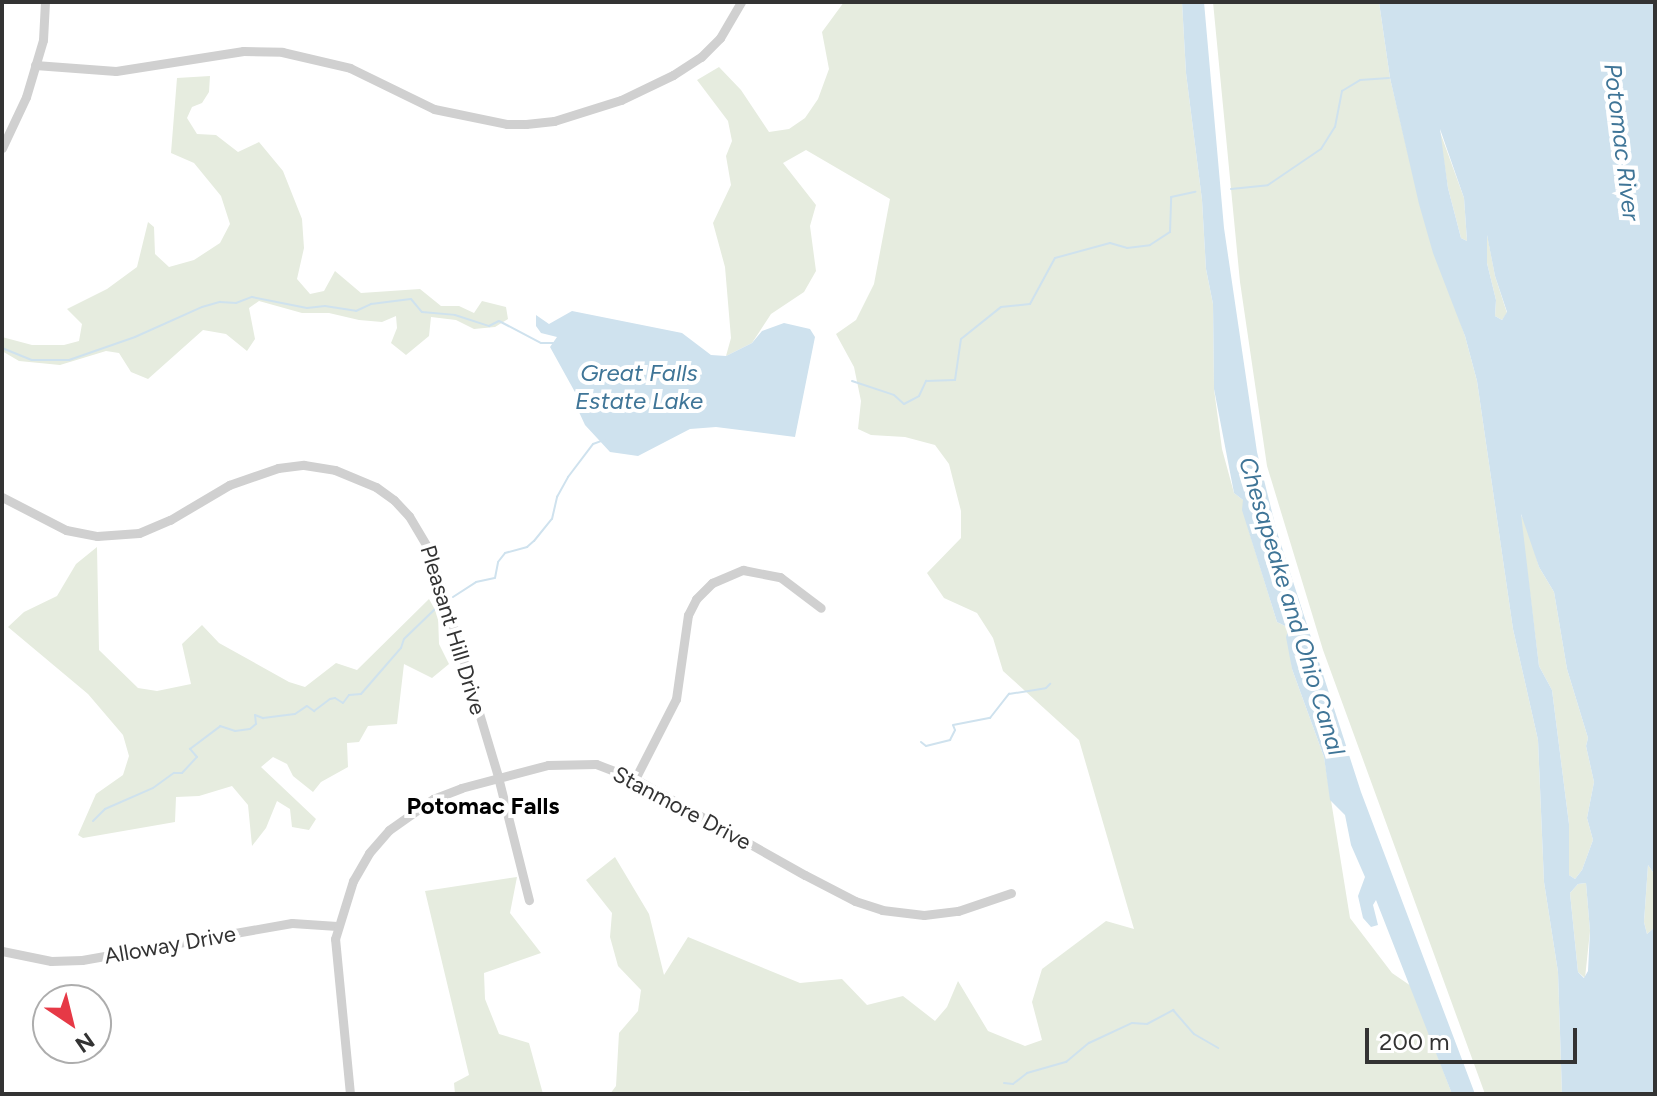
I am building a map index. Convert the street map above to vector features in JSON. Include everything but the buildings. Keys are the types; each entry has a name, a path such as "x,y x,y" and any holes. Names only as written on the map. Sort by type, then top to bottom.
{"street":[{"path":"2,148 26,97 43,40 45,2"},
{"path":"35,65 116,71 243,51 282,52 350,68 434,109 507,124 545,122 621,100 673,75 701,57 720,38 741,2"},
{"name":"Pleasant Hill Drive","path":"2,497 66,530 97,536 139,533 170,520 229,485 278,468 304,465 335,470 376,487 409,516 431,553 498,777 529,900"},
{"path":"635,779 676,699 688,615 696,599 712,583 743,570 780,577 821,608"},
{"name":"Stanmore Drive","path":"350,1094 337,971 337,926 353,881 369,853 389,830 433,799 498,777 576,762 609,768 635,779 805,875 855,901 882,910 924,915 958,911 1011,893"},
{"name":"Alloway Drive","path":"2,951 51,961 82,960 292,923 337,926"}],"shaded area":[{"path":"844,2 1182,2 1206,269 1213,304 1214,389 1222,449 1234,493 1243,500 1248,528 1277,622 1289,628 1292,669 1324,757 1350,918 1392,973 1411,986 1452,1094 753,1094 749,1091 610,1094 616,1086 619,1033 638,1011 641,990 618,966 610,937 612,913 586,880 615,857 649,914 664,975 688,937 800,983 842,979 867,1005 903,996 935,1021 947,1007 958,981 988,1031 1025,1046 1042,1040 1032,1002 1042,969 1106,921 1134,929 1079,740 1003,671 993,638 977,613 944,598 927,573 961,538 961,511 949,464 935,445 905,437 871,435 858,429 861,401 854,367 836,334 856,320 874,284 890,199 806,150 783,163 816,205 810,226 816,271 804,292 771,314 752,343 726,356 731,338 725,267 713,223 731,185 726,156 732,141 728,121 697,80 719,67 741,90 769,132 789,129 805,118 818,99 829,69 822,32"},
{"path":"1213,2 1379,2 1390,78 1420,204 1477,381 1513,629 1538,740 1544,882 1558,972 1562,1094 1485,1094 1323,650 1267,466 1240,282"},
{"path":"210,76 209,92 202,103 192,107 187,118 197,134 216,135 238,152 259,142 283,171 302,219 304,248 297,279 310,294 324,291 335,271 361,293 420,289 441,306 459,306 474,313 482,301 506,307 508,319 495,327 474,329 456,320 431,317 429,336 406,355 391,343 397,328 396,316 382,322 359,320 329,313 302,313 259,301 249,308 255,339 247,351 226,334 203,330 148,379 131,372 119,353 106,351 60,365 19,361 2,351 2,337 32,345 64,345 79,341 82,324 67,309 107,289 137,267 148,222 154,227 155,254 169,267 194,260 220,243 230,224 221,196 194,163 171,153 177,78"},
{"path":"1439,129 1464,198 1467,241 1461,238 1448,188"},
{"path":"1487,234 1495,276 1507,313 1502,320 1495,316 1496,300 1487,263"},
{"path":"1520,514 1526,523 1539,567 1554,592 1567,669 1588,738 1586,746 1594,782 1587,818 1593,840 1582,870 1575,879 1569,875 1569,824 1552,690 1539,666"},
{"path":"97,547 99,650 138,688 157,691 191,684 182,644 202,625 219,643 289,682 305,687 336,663 357,670 429,599 438,615 439,644 449,664 432,678 404,664 397,724 368,726 359,742 347,743 348,767 321,782 313,792 293,776 287,764 273,757 261,767 316,819 309,830 292,827 290,809 277,801 266,828 252,846 248,805 232,786 199,796 176,797 175,822 83,838 78,835 96,794 123,775 129,756 123,735 88,694 8,627 24,612 57,596 76,564"},
{"path":"1648,865 1655,875 1655,927 1647,934 1644,922"},
{"path":"517,877 510,913 541,953 484,973 485,999 499,1034 529,1043 543,1094 455,1094 454,1083 469,1075 425,891"},
{"path":"1586,883 1590,931 1585,978 1578,972 1570,893 1578,884"}],"water":[{"name":"Chesapeake and Ohio Canal","path":"1182,2 1204,2 1224,228 1257,452 1277,532 1361,792 1475,1094 1452,1094 1376,900 1373,905 1378,925 1371,927 1363,918 1358,896 1365,877 1351,845 1345,815 1330,800 1324,757 1292,669 1286,637 1289,628 1277,622 1242,510 1243,500 1234,493 1214,389 1213,304 1206,269"},
{"name":"Potomac River","path":"1379,2 1655,2 1655,875 1648,865 1644,922 1647,934 1655,927 1655,1094 1562,1094 1558,972 1544,882 1538,740 1513,629 1477,381 1465,336 1433,253 1390,78","holes":["1440,129 1464,198 1467,241 1461,238 1448,188","1487,235 1495,276 1507,312 1502,320 1495,316 1496,300 1487,263","1521,514 1539,567 1554,592 1567,669 1588,738 1586,746 1594,782 1587,818 1593,840 1582,870 1575,879 1569,875 1569,824 1552,690 1539,666","1586,883 1590,931 1588,971 1584,978 1578,972 1570,893 1578,884"]},
{"name":"Great Falls Estate Lake","path":"572,311 682,333 711,355 726,356 752,343 762,331 784,323 810,329 815,337 795,437 716,427 690,429 638,456 610,452 585,425 579,412 581,403 550,347 557,337 541,333 536,326 536,315 549,324"}],"waterway":[{"path":"1231,189 1268,185 1321,149 1335,127 1342,91 1360,80 1389,78"},
{"path":"852,381 894,395 904,404 919,396 926,381 955,380 961,339 1001,307 1030,304 1055,258 1110,243 1127,248 1150,245 1170,232 1171,197 1195,192"},
{"path":"2,348 32,360 69,360 135,337 202,307 220,302 236,303 252,297 307,308 325,306 356,311 371,304 411,299 422,312 455,315 489,326 499,321 541,343 555,343"},
{"path":"453,597 476,582 495,578 498,562 505,553 527,547 534,541 552,519 557,497 568,477 593,444 604,440"},
{"path":"93,821 105,809 153,788 174,773 182,773 197,757 190,749 220,726 235,731 250,729 256,724 255,715 263,718 295,714 307,706 314,711 330,699 335,698 343,703 349,695 361,694 401,648 404,639 436,608"},
{"path":"921,742 926,746 950,740 955,730 953,725 990,718 1009,694 1046,688 1050,684"},
{"path":"1004,1083 1013,1084 1027,1073 1066,1062 1089,1043 1132,1023 1147,1024 1173,1010 1194,1034 1218,1048"}],"district":[{"name":"Potomac Falls","path":"483,806"}]}
